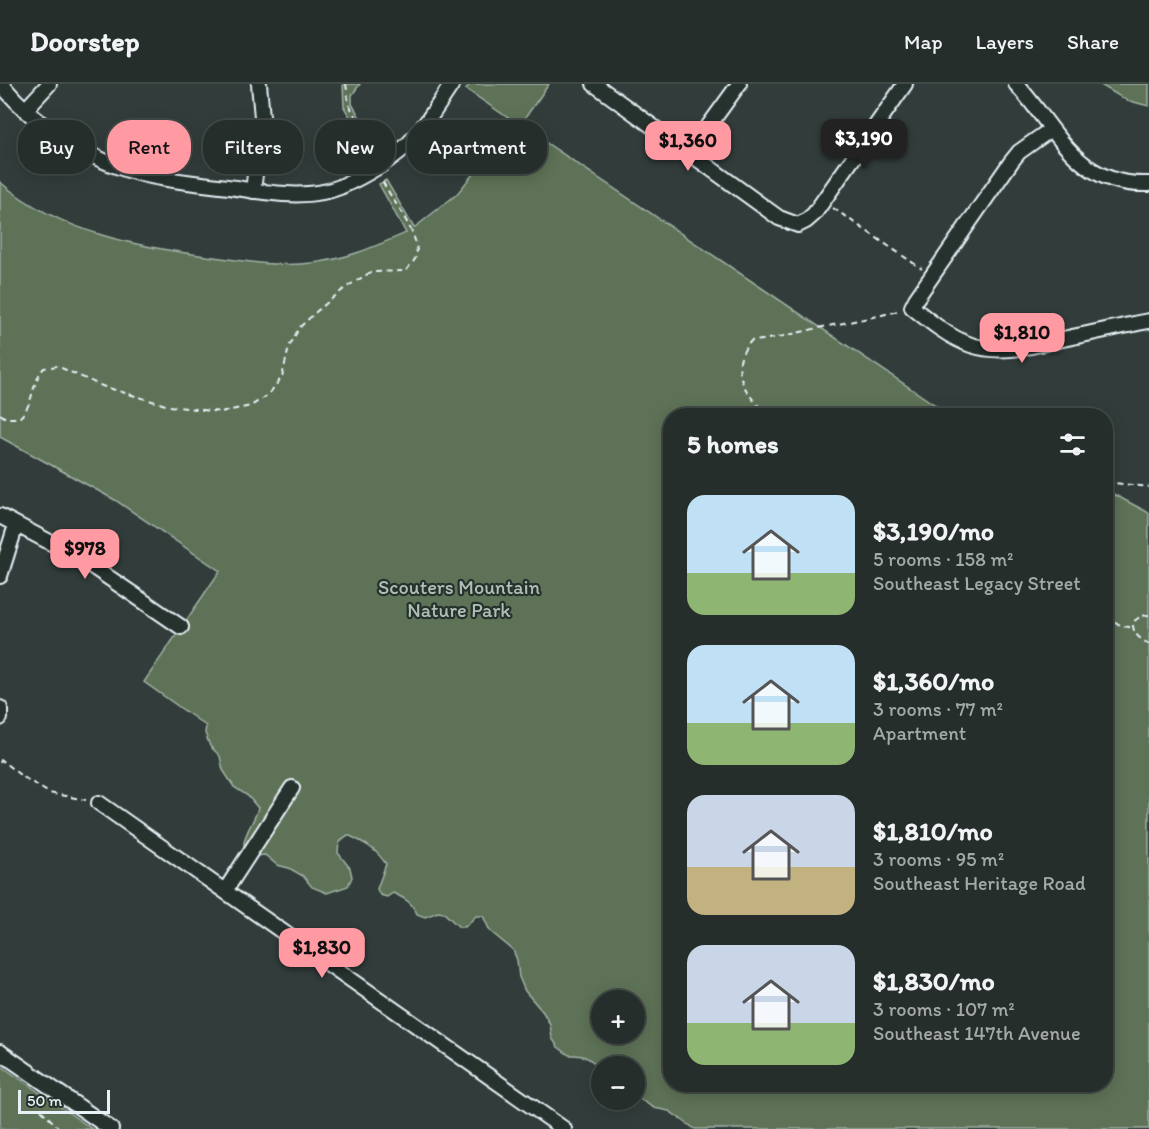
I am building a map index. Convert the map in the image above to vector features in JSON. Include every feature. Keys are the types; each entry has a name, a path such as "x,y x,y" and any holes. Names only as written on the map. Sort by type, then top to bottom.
{"street":[{"path":"1,84 44,125 66,141 110,164 146,176 253,191 294,194 313,193 339,187 363,174"},
{"path":"26,109 49,84"},
{"path":"253,191 262,117 259,84"},
{"path":"395,154 406,146 428,120 452,84"},
{"path":"594,84 779,218 798,225 807,221 823,201 905,84"},
{"path":"689,153 739,84"},
{"path":"1016,84 1069,152 1094,170 1123,182 1149,184"},
{"path":"1050,130 1019,152 1011,162 932,275 912,308 960,340 994,350 1017,349 1149,321"},
{"path":"0,516 80,558 181,627"},
{"path":"0,576 16,525"},
{"path":"0,708 0,718"},
{"path":"225,891 292,788"},
{"path":"99,802 564,1129"},
{"path":"0,1052 111,1129"}],"path":[{"path":"346,84 349,105 358,120"},
{"path":"0,414 6,418 19,418 27,411 37,376 44,368 57,366 102,386 169,406 221,412 251,406 269,394 282,377 289,347 299,328 317,311 345,288 371,272 405,271 416,258 417,246 411,231 383,182"},
{"path":"823,201 932,275"},
{"path":"760,408 745,388 738,369 742,351 751,341 785,338 827,326 912,308"},
{"path":"1113,483 1149,487"},
{"path":"1149,615 1141,616 1133,622 1133,628 1139,638 1149,644"},
{"path":"1113,620 1133,628"},
{"path":"0,763 1,760 20,776 49,794 99,802"},
{"path":"41,1110 60,1129"}],"green space":[{"path":"343,84 360,84 352,95 352,104 361,120 352,120 344,107"},
{"name":"Scouters Mountain Nature Park","path":"470,84 549,84 524,120 511,120 466,89"},
{"path":"1099,84 1149,84 1149,106 1126,100"},
{"name":"Scouters Mountain Nature Park","path":"547,143 940,408 663,408 663,1092 1113,1092 1113,494 1149,513 1149,1129 695,1129 669,1111 654,1108 645,1102 645,1056 591,1056 591,1060 579,1055 569,1055 558,1047 552,1038 550,1024 543,1012 525,991 519,977 513,950 490,931 483,916 476,916 465,927 459,927 444,913 438,912 425,917 417,914 411,904 393,893 387,897 380,895 377,889 386,864 369,846 348,835 340,842 338,853 350,868 352,877 348,886 327,893 312,887 303,876 289,868 277,865 265,855 254,856 245,852 244,841 258,808 248,796 234,787 223,770 220,756 210,746 205,733 206,726 144,682 220,571 115,500 0,437 0,182 24,200 49,214 104,236 162,249 266,264 301,264 337,259 406,233 379,184 386,180 414,228 457,194 473,174 547,174"},
{"path":"0,1065 92,1129 0,1129"}]}
